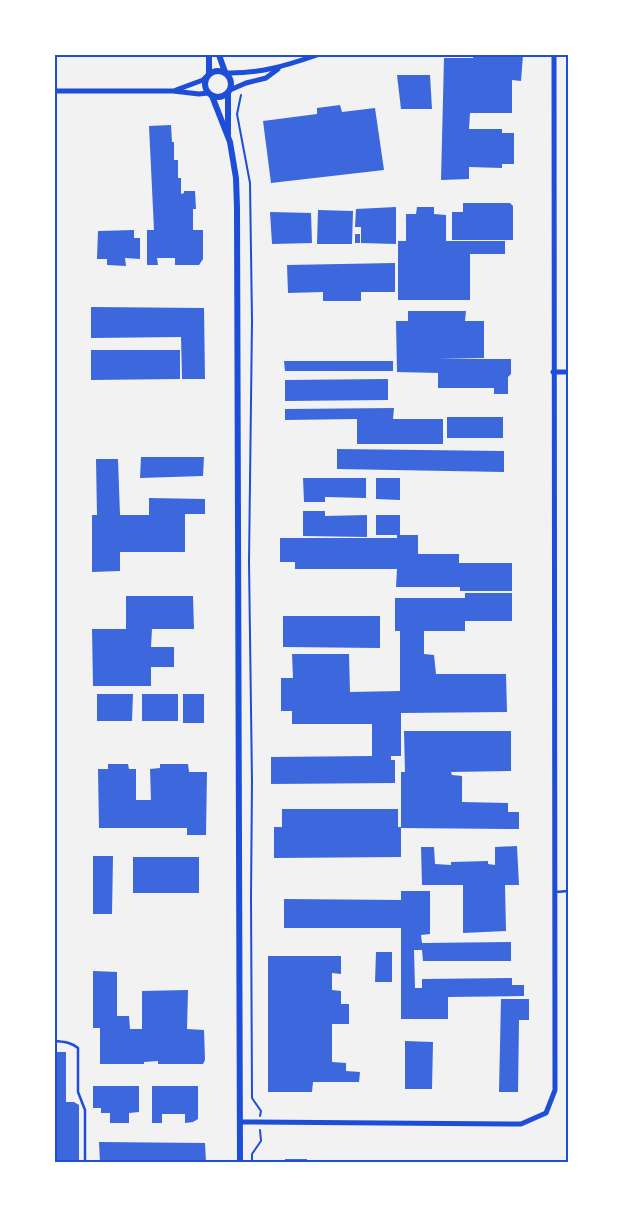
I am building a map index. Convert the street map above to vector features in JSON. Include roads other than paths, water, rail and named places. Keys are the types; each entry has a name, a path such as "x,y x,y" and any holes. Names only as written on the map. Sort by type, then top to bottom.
{"street":[{"path":"209,55 208,75 205,85 228,134"},
{"path":"219,55 225,72 231,78 228,134 236,178 238,245 240,1162"},
{"path":"173,91 203,80 217,70 246,74 281,67 317,55"},
{"path":"241,1122 521,1124 546,1113 555,1090 554,55"},
{"path":"55,91 173,91 220,97 246,83 266,78 281,67"},
{"path":"553,372 568,372"}],"lane":[{"path":"554,892 568,891"},
{"path":"55,1042 67,1042 78,1048 78,1092 85,1110 86,1162"}]}
